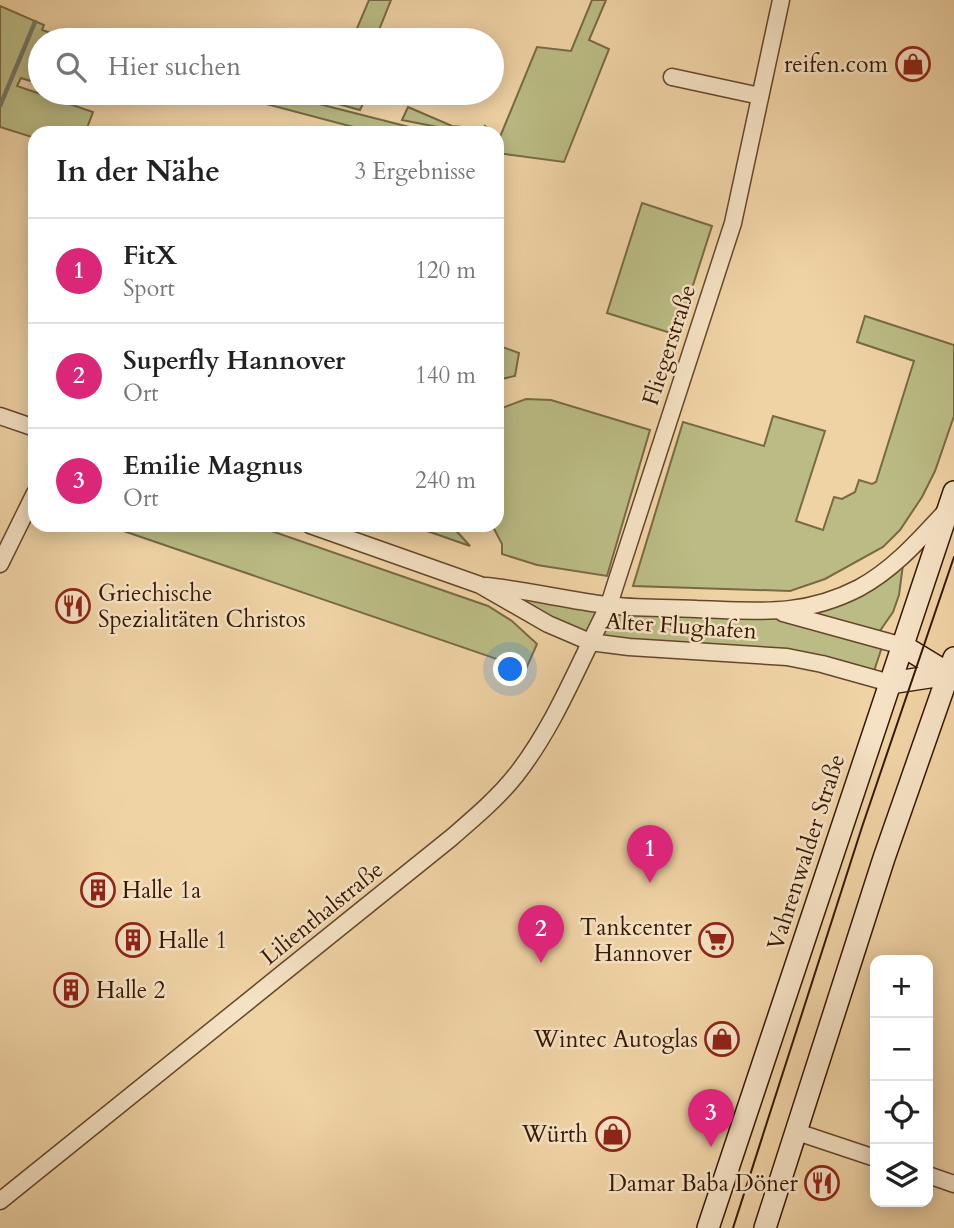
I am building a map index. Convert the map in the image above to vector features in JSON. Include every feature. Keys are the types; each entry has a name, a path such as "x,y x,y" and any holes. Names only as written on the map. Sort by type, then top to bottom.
{"main road":[{"name":"Vahrenwalder Straße","path":"708,1228 951,500"},
{"path":"903,646 951,666"},
{"path":"890,682 951,666"},
{"path":"765,1228 884,858 951,666"}],"street":[{"name":"Fliegerstraße","path":"608,605 733,223 781,0"},
{"path":"672,77 760,96"},
{"path":"0,416 28,426"},
{"name":"Alter Flughafen","path":"480,585 520,589 608,605 777,612 813,606 867,582 904,557 951,500"},
{"path":"0,564 28,507"},
{"name":"Alter Flughafen","path":"330,532 480,585 548,624 590,642 787,657 890,682"},
{"name":"Lilienthalstraße","path":"0,1201 491,804 516,775 538,743 608,605"},
{"name":"Alter Flughafen","path":"777,612 903,646"},
{"path":"797,1132 870,1156"},
{"path":"933,1177 954,1184"}],"green space":[{"path":"369,0 391,0 380,28 357,28"},
{"path":"592,0 606,0 589,40 609,49 564,162 504,154 504,127 537,47 571,51"},
{"path":"0,6 44,25 43,28 28,28 28,80 21,78 17,86 28,90 28,105 73,105 93,112 88,126 28,126 28,136 0,127"},
{"path":"270,105 323,105 405,126 350,126"},
{"path":"342,105 362,105 360,110"},
{"path":"408,107 452,126 432,126 402,120"},
{"path":"642,203 712,226 677,335 607,313"},
{"path":"865,316 954,345 954,416 935,471 900,530 883,547 825,579 790,591 633,586 683,422 764,446 773,416 825,431 796,521 823,530 834,497 842,499 855,492 859,480 872,484 876,482 914,361 857,342"},
{"path":"504,348 519,353 515,376 504,378"},
{"path":"526,399 551,400 650,430 607,576 537,565 502,554 502,544 496,532 504,532 504,407"},
{"path":"126,532 274,532 488,606 512,621 537,644 526,669"},
{"path":"430,532 457,532 470,546"},
{"path":"904,557 899,595 893,612 875,638 884,641 872,677 603,644 504,599 520,589 570,600 810,606"}],"waterway":[{"path":"32,28 35,22"},
{"path":"0,106 28,39"}],"tram line":[{"path":"733,1228 862,827 954,557"}],"place":[{"name":"reifen.com","path":"913,64"},
{"name":"Griechische Spezialitäten Christos","path":"73,606"},
{"name":"FitX","path":"650,883"},
{"name":"Halle 1a","path":"98,890"},
{"name":"Halle 1","path":"133,940"},
{"name":"Tankcenter Hannover","path":"716,940"},
{"name":"Superfly Hannover","path":"541,963"},
{"name":"Halle 2","path":"71,990"},
{"name":"Wintec Autoglas","path":"722,1039"},
{"name":"Würth","path":"613,1134"},
{"name":"Emilie Magnus","path":"711,1147"},
{"name":"Damar Baba Döner","path":"822,1183"}]}
